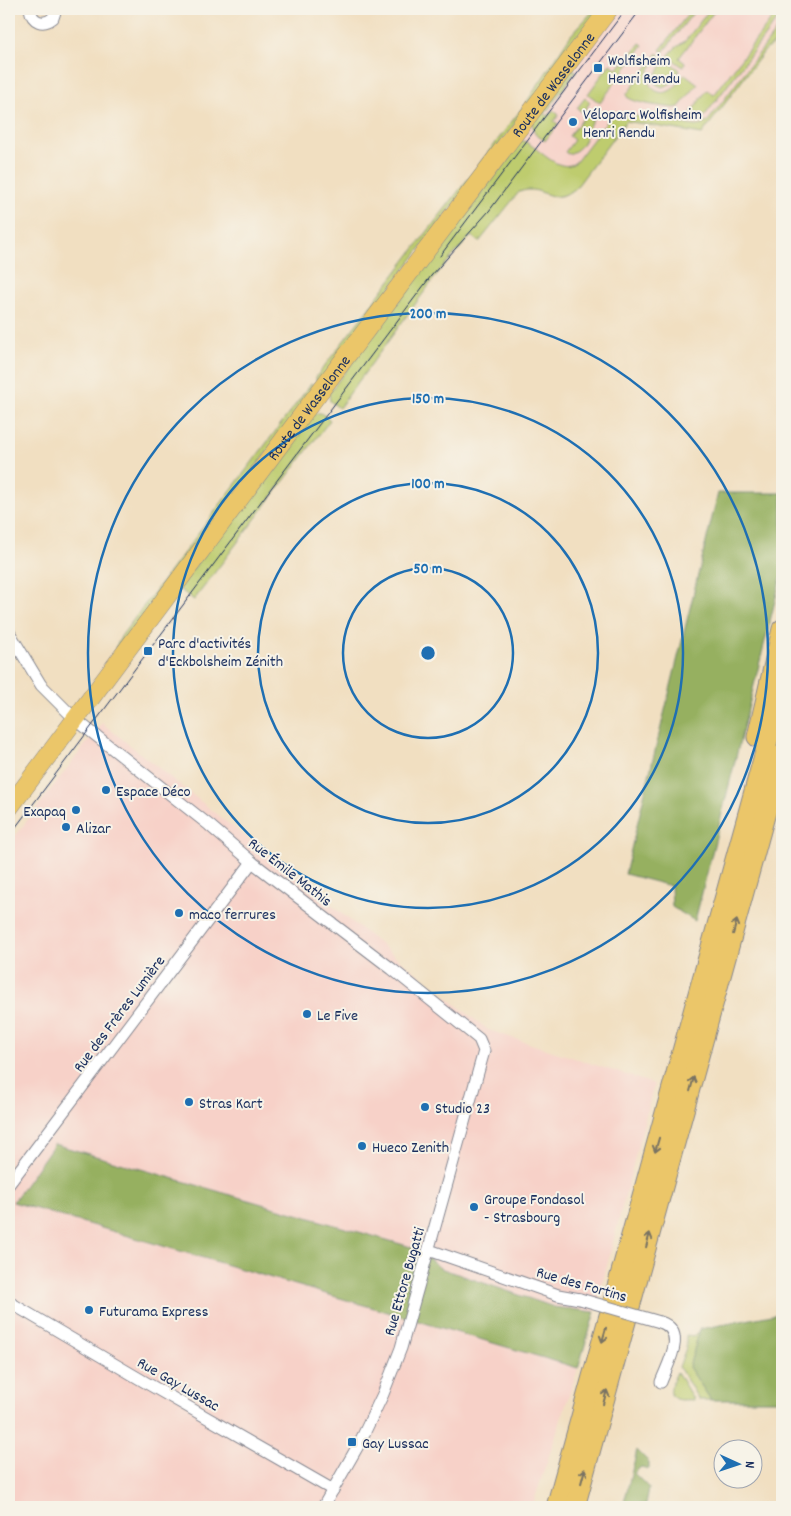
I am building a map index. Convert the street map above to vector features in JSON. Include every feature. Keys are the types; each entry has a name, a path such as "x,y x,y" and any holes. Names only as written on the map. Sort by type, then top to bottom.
{"highway":[{"path":"706,968 782,629"},
{"path":"556,1507 782,690"},
{"path":"574,1507 782,754"}],"main road":[{"name":"Route de Wasselonne","path":"9,808 314,398 609,9"}],"street":[{"path":"30,9 31,16 42,23 50,21 56,9"},
{"name":"Rue Émile Mathis","path":"9,632 41,685 75,719 209,825 252,862 480,1039 484,1051"},
{"name":"Rue des Frères Lumière","path":"9,1184 252,862"},
{"name":"Rue Ettore Bugatti","path":"323,1507 359,1444 401,1348 484,1051"},
{"name":"Rue des Fortins","path":"429,1250 558,1295 580,1299 667,1324 674,1332 676,1342 661,1382"},
{"name":"Rue Gay Lussac","path":"9,1302 333,1490"}],"shaded area":[{"path":"602,9 782,9 782,39 766,49 702,134 626,121 575,189 568,194 560,197 547,195 534,189 519,192 493,173"},
{"path":"102,723 488,1030 654,1084 595,1312 554,1307 440,1268 418,1249 54,1144 13,1202 578,1368 532,1507 9,1507 9,844"}],"green space":[{"path":"595,9 600,12 319,382 316,380 316,377 526,103 571,35"},
{"path":"692,9 696,9 663,52 660,50"},
{"path":"710,9 716,9 679,58 685,63 683,67 668,56 686,40"},
{"path":"779,9 782,9 782,13 703,118 696,121 691,116 692,111 707,90 714,95"},
{"path":"782,23 782,39 766,49 702,134 626,121 575,189 559,196 552,196 535,190 519,192 479,242 471,236 441,269 339,408 330,401 329,393 521,140 555,163 569,165 576,162 614,112 695,126 702,125 708,121"},
{"path":"640,43 643,45 600,103 588,94 610,64 618,69"},
{"path":"658,53 661,56 651,68 648,77 650,85 656,91 664,92 671,90 685,74 698,84 679,107 649,104 627,97 627,94"},
{"path":"666,59 680,70 669,85 662,87 656,84 654,78"},
{"path":"572,68 576,71 545,114 548,116 553,110 559,115 554,121 558,124 545,141 535,134 532,124"},
{"path":"585,98 590,102 585,110 594,117 580,148 568,154 565,152 574,140 569,136 586,115 577,108"},
{"path":"311,384 317,386 117,650 115,648 122,635"},
{"path":"321,413 330,420 194,600 178,588 313,414"},
{"path":"718,493 782,493 782,573 695,921 672,907 671,886 625,874"},
{"path":"54,1144 418,1249 440,1268 554,1307 595,1312 578,1368 13,1202"},
{"path":"782,1313 782,1400 711,1400 689,1367 700,1329"},
{"path":"700,1331 689,1367 711,1400 699,1400 679,1367 686,1348 686,1335 694,1336"},
{"path":"677,1372 693,1400 678,1400 671,1394 671,1387"},
{"path":"637,1450 649,1462 649,1469 641,1467 634,1473 649,1488 646,1505 630,1502 628,1507 623,1507"}],"tram line":[{"path":"440,256 626,9"},
{"path":"9,836 431,276 489,211 641,9"}],"place":[{"name":"Wolfisheim Henri Rendu","path":"598,68"},
{"name":"Véloparc Wolfisheim Henri Rendu","path":"573,122"},
{"name":"Parc d'activités d'Eckbolsheim Zénith","path":"148,651"},
{"name":"Espace Déco","path":"106,790"},
{"name":"Exapaq","path":"76,810"},
{"name":"Alizar","path":"66,827"},
{"name":"maco ferrures","path":"179,913"},
{"name":"Le Five","path":"307,1014"},
{"name":"Stras Kart","path":"189,1102"},
{"name":"Studio 23","path":"425,1107"},
{"name":"Hueco Zenith","path":"362,1146"},
{"name":"Groupe Fondasol - Strasbourg","path":"474,1207"},
{"name":"Futurama Express","path":"89,1310"},
{"name":"Gay Lussac","path":"352,1442"}]}
